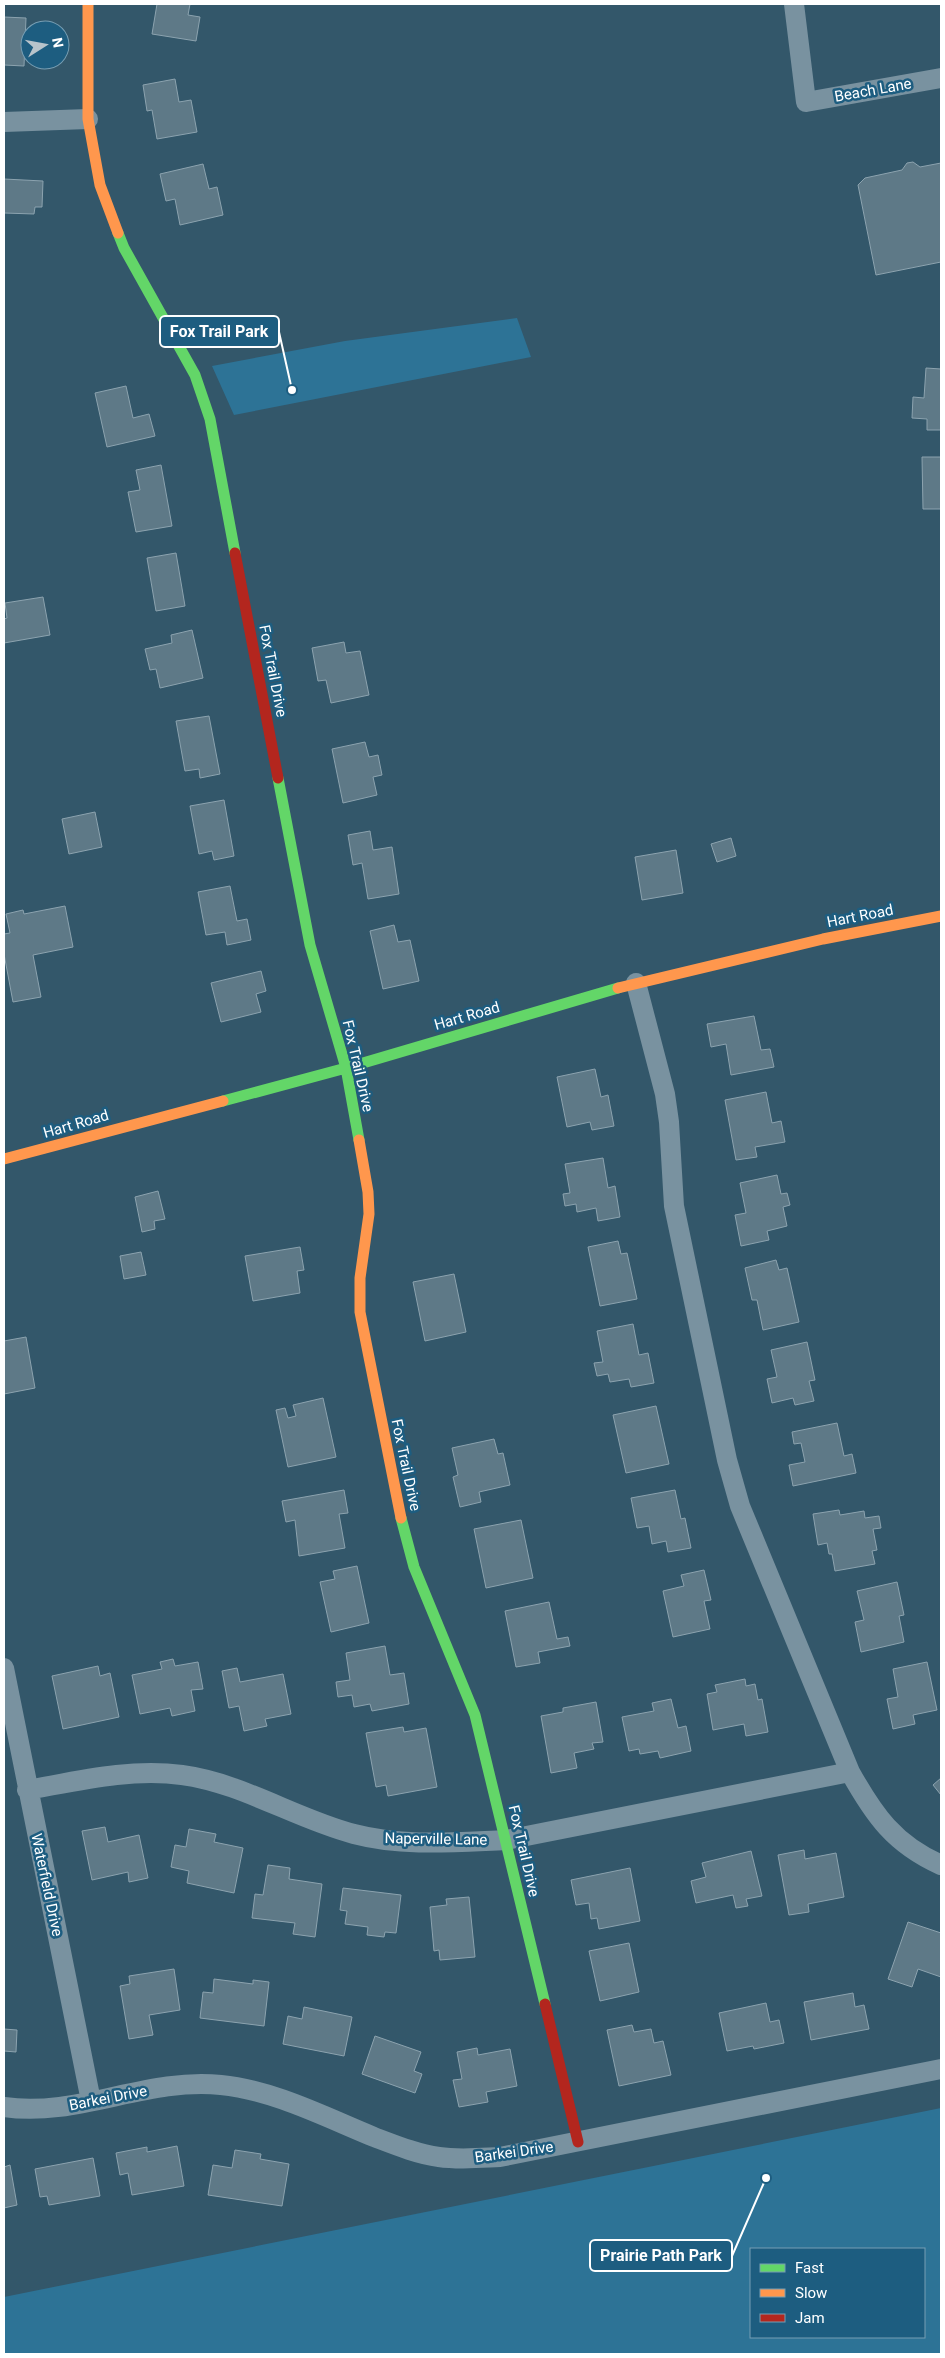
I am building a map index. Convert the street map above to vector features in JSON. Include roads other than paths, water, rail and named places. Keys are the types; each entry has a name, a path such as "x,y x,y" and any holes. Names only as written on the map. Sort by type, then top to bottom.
{"street":[{"name":"Fox Trail Drive","path":"88,4 88,119 100,186 124,248 195,375 210,419 310,945 346,1068 368,1192 369,1214 360,1278 360,1312 403,1526 414,1567 475,1715 578,2142"},
{"name":"Beach Lane","path":"794,4 806,102 941,78"},
{"path":"4,122 88,119"},
{"name":"Hart Road","path":"4,1160 346,1068 636,983 823,939 941,916"},
{"path":"636,983 665,1094 669,1122 674,1206 732,1483 850,1772 870,1808 887,1828 906,1845 941,1865"},
{"name":"Waterfield Drive","path":"4,1668 91,2101"},
{"name":"Naperville Lane","path":"28,1790 131,1773 166,1773 210,1781 355,1834 402,1842 506,1840 850,1772"},
{"name":"Barkei Drive","path":"4,2107 39,2110 193,2084 220,2085 246,2089 409,2150 439,2157 469,2159 500,2157 941,2069"}],"place":[{"name":"Fox Trail Park","path":"292,390"},
{"name":"Prairie Path Park","path":"766,2178"}]}
